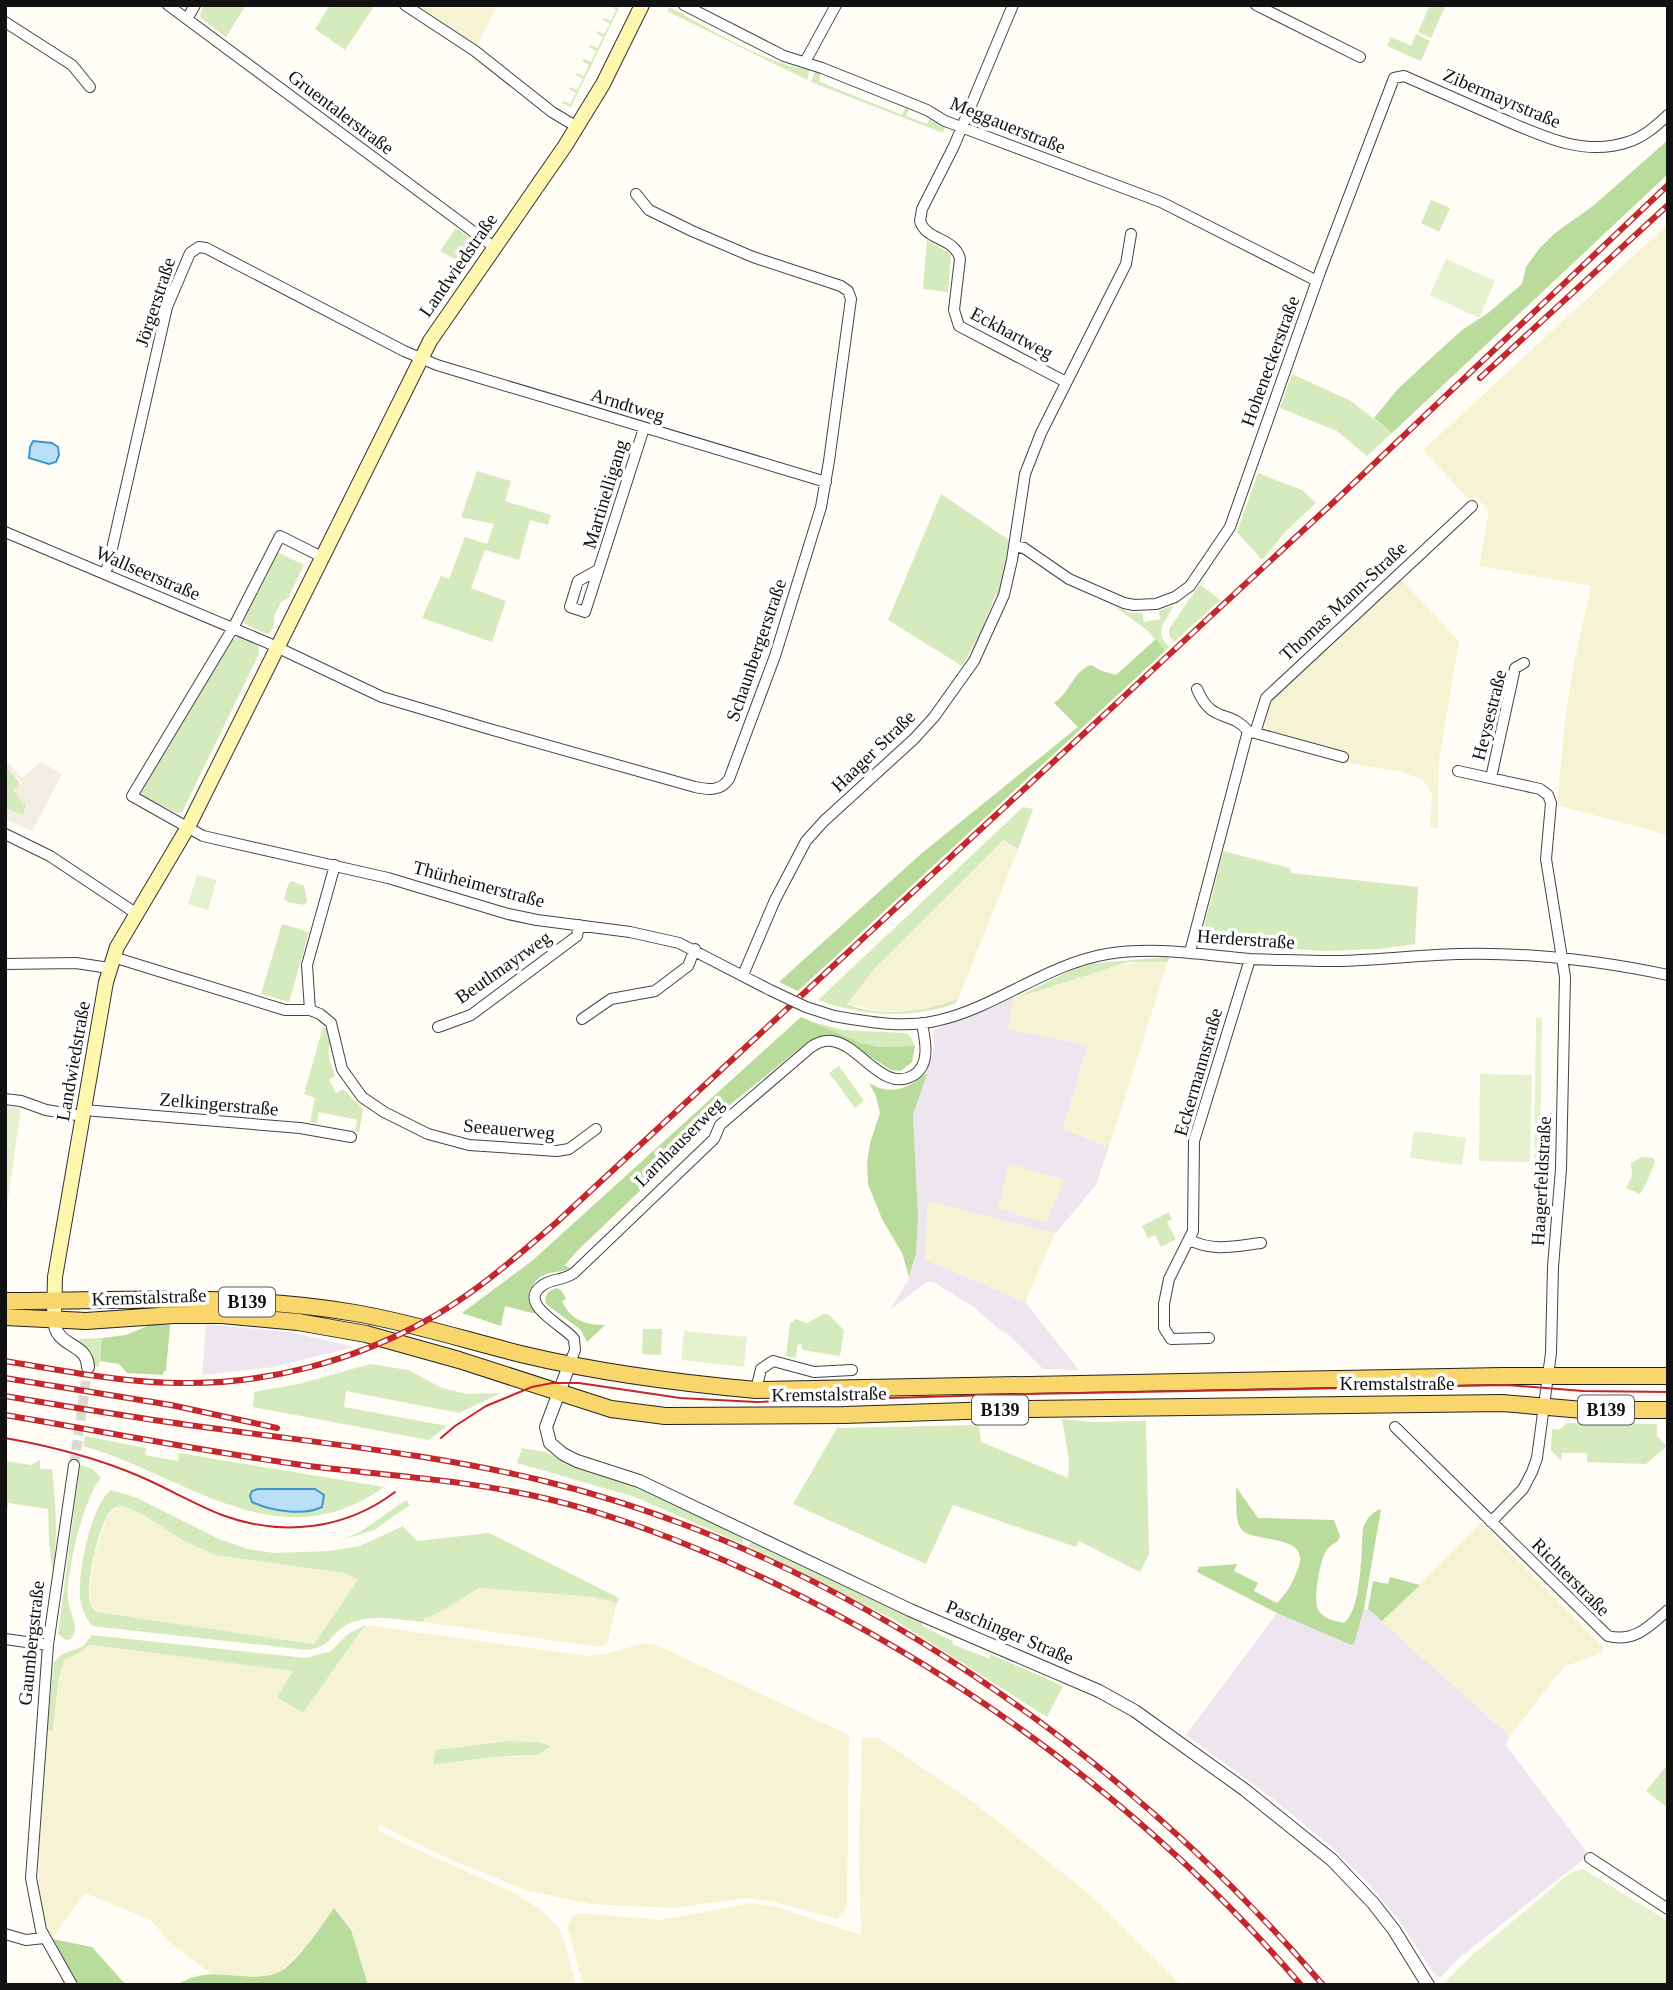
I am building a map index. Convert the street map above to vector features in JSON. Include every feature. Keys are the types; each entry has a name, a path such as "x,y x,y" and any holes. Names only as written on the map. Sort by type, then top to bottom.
{"main road":[{"name":"Landwiedstraße","path":"54,1320 55,1277 111,962 188,827 421,358 440,324 577,127 603,84 642,5"},
{"name":"Kremstalstraße","path":"5,1301 162,1299 308,1306 421,1327 526,1355 680,1383 756,1390 1668,1376"},
{"name":"Kremstalstraße","path":"5,1317 86,1321 209,1315 298,1322 366,1334 491,1369 592,1404 631,1413 689,1417 1502,1403 1583,1410 1668,1410"}],"street":[{"name":"Gruentalerstraße","path":"168,5 494,247"},
{"path":"187,19 195,5"},
{"path":"405,5 475,51 552,112 577,127"},
{"name":"Meggauerstraße","path":"684,5 783,56 805,62 927,110 961,127 1161,202 1317,281"},
{"path":"805,62 836,5"},
{"path":"961,127 1013,5"},
{"path":"1256,5 1360,57"},
{"path":"5,22 72,65 90,87"},
{"name":"Zibermayrstraße","path":"1399,76 1541,135 1579,146 1603,147 1629,142 1640,138 1668,115"},
{"name":"Hoheneckerstraße","path":"1014,546 1024,548 1069,579 1134,606 1156,604 1183,592 1225,537 1391,83 1399,76"},
{"name":"Eckhartweg","path":"961,127 922,209 920,221 925,230 950,244 958,252 960,259 954,310 956,322 962,330 1066,382"},
{"name":"Schaunbergerstraße","path":"277,648 360,688 412,707 703,789 717,788 729,779 775,656 821,507 851,299 848,291 841,286 753,257 692,232 649,210 636,194"},
{"name":"Haager Straße","path":"743,975 775,900 806,841 824,821 906,747 934,717 971,665 1000,607 1009,578 1025,474 1041,433 1126,264 1131,234"},
{"name":"Jörgerstraße","path":"105,574 110,562 162,327 173,291 192,250 206,248 421,358"},
{"name":"Arndtweg","path":"421,358 826,482"},
{"name":"Martinelligang","path":"598,570 603,562 644,428"},
{"name":"Thomas Mann-Straße","path":"1190,952 1252,732 1266,698 1472,506"},
{"name":"Wallseerstraße","path":"5,532 277,648"},
{"path":"188,827 132,796 233,628 280,536 322,557"},
{"name":"Heysestraße","path":"1491,778 1515,668 1524,663"},
{"path":"1197,689 1210,711 1252,732 1343,757"},
{"name":"Heysestraße","path":"1458,771 1540,789 1548,795 1551,803 1546,859 1562,957"},
{"name":"Thürheimerstraße","path":"188,827 203,836 335,864 508,914 668,940 695,949 806,1007 834,1016"},
{"path":"5,834 50,856 137,914"},
{"path":"5,964 111,962 285,1010 310,1010 307,965 335,864"},
{"name":"Beutlmayrweg","path":"438,1027 471,1015 578,936 579,925"},
{"path":"582,1019 611,999 655,991 688,966 695,949"},
{"name":"Herderstraße","path":"834,1016 889,1024 922,1024 957,1015 1086,958 1167,950 1250,959 1342,961 1475,954 1562,957 1668,975"},
{"name":"Haagerfeldstraße","path":"1544,1407 1561,1169 1565,977 1562,957"},
{"name":"Eckermannstraße","path":"1209,1338 1176,1340 1168,1336 1164,1328 1167,1286 1190,1240 1194,1222 1194,1141 1250,959"},
{"name":"Seeauerweg","path":"310,1010 331,1023 342,1069 362,1097 384,1112 428,1134 468,1145 557,1151 569,1149 596,1129"},
{"name":"Larnhauserweg","path":"558,1392 575,1350 574,1339 538,1309 536,1297 540,1287 545,1283 566,1279 574,1273 714,1139 720,1125 811,1047 825,1041 840,1044 890,1078 904,1079 918,1072 925,1060 922,1024"},
{"name":"Zelkingerstraße","path":"5,1099 21,1101 46,1110 300,1128 351,1137"},
{"path":"1190,1240 1207,1247 1219,1248 1261,1244"},
{"path":"54,1320 58,1335 64,1342 81,1350 88,1361 88,1367"},
{"path":"756,1390 761,1369 773,1362 814,1373 852,1370"},
{"name":"Paschinger Straße","path":"558,1392 547,1427 551,1443 563,1454 670,1495 942,1624 1099,1690 1145,1718 1245,1790 1332,1860 1373,1903 1394,1930 1428,1985"},
{"path":"1492,1522 1528,1482 1537,1458 1544,1407"},
{"name":"Richterstraße","path":"1395,1427 1608,1636 1622,1639 1636,1635 1668,1610"},
{"name":"Gaumbergstraße","path":"72,1985 44,1938 38,1922 31,1878 48,1645 74,1465"},
{"path":"5,1639 48,1645"},
{"path":"1590,1858 1668,1909"},
{"path":"5,1934 26,1940 44,1938"}],"shaded area":[{"path":"417,5 497,5 477,46"},
{"path":"1668,224 1668,835 1557,805 1573,667 1591,586 1479,566 1489,510 1474,496 1469,500 1423,450"},
{"path":"1400,578 1459,641 1439,760 1438,828 1430,827 1432,796 1422,779 1401,772 1343,762 1344,752 1270,732 1263,721 1270,701"},
{"path":"5,760 22,778 41,762 62,774 32,831 5,819 5,808 23,815 27,807 13,791 22,783 5,766"},
{"path":"1005,840 1018,849 958,999 912,1011 882,1011 847,1004 874,969"},
{"path":"1144,961 1168,962 1109,1147 1063,1129 1088,1045 1008,1029 1013,999 1110,967"},
{"path":"1014,997 1008,1029 1088,1045 1063,1129 1109,1147 1096,1185 1055,1234 928,1201 925,1259 1025,1302 1079,1370 1043,1369 1009,1335 972,1306 933,1282 927,1282 890,1310 909,1278 916,1254 918,1217 913,1115 933,1054 934,1030"},
{"path":"1009,1164 1064,1180 1046,1223 998,1209"},
{"path":"928,1201 1055,1234 1025,1302 925,1259"},
{"path":"206,1324 290,1332 354,1347 274,1367 202,1375"},
{"path":"122,1506 140,1513 181,1539 344,1573 358,1580 314,1644 97,1612 90,1603 89,1593 95,1553 108,1516"},
{"path":"1481,1523 1604,1648 1601,1653 1564,1667 1510,1736 1382,1621"},
{"path":"479,1588 593,1597 617,1603 607,1644 599,1647 424,1622 424,1618 435,1615"},
{"path":"1364,1609 1368,1609 1510,1736 1506,1745 1589,1855 1459,1958 1440,1978 1435,1975 1398,1919 1366,1881 1328,1844 1272,1798 1186,1735 1277,1613 1351,1645 1354,1644"},
{"path":"365,1625 588,1656 641,1644 654,1644 849,1735 847,1904 844,1913 837,1919 772,1901 746,1898 674,1908 591,1904 528,1891 447,1858 380,1825 377,1830 510,1891 539,1908 558,1927 576,1985 368,1985 351,1930 335,1908 306,1946 279,1973 251,1977 210,1973 169,1942 151,1920 85,1893 52,1939 40,1897 38,1867 47,1730 54,1731 59,1677 64,1660 90,1645 294,1671 303,1713","holes":["509,1741 538,1742 524,1757 493,1757 434,1765 436,1750"]},
{"path":"877,1737 973,1802 1088,1893 1181,1985 583,1985 567,1925 578,1913 661,1920 752,1903 776,1907 861,1935 859,1852 862,1738"}],"green space":[{"path":"204,5 246,5 226,37 202,19 200,14"},
{"path":"330,5 375,5 345,50 315,29"},
{"path":"610,5 619,8 571,107 562,103 563,101 570,104 576,93 569,89 570,87 577,90 583,79 576,75 577,73 584,76 589,65 582,61 584,59 591,62 596,51 589,47 590,45 598,48 603,37 596,33 597,31 604,34 610,24 603,20 604,18 611,21 616,10"},
{"path":"1430,5 1446,5 1431,38 1418,32"},
{"path":"669,7 755,53 810,70 807,80 667,11"},
{"path":"1416,34 1430,41 1421,61 1387,46 1391,37 1411,46"},
{"path":"815,71 820,72 820,82 902,115 906,106 910,107 906,116 927,124 930,117 945,127 943,133 811,82"},
{"path":"1668,140 1668,174 1392,433 1374,418 1397,390 1462,330 1488,313 1522,284 1526,267 1555,233 1593,206"},
{"path":"1431,200 1450,208 1439,232 1421,223"},
{"path":"456,228 476,242 476,248 464,264 440,251"},
{"path":"927,240 951,254 948,292 923,289"},
{"path":"1446,259 1495,281 1479,318 1430,295"},
{"path":"1292,374 1351,401 1392,433 1367,456 1337,431 1280,408"},
{"path":"477,471 511,481 505,501 551,515 548,525 530,520 519,560 485,550 471,588 506,601 492,642 422,618 441,576 449,579 465,537 487,544 494,524 461,517"},
{"path":"1258,473 1302,490 1316,503 1287,530 1262,560 1237,532"},
{"path":"941,494 1009,540 999,595 996,594 980,634 962,666 888,620"},
{"path":"277,552 304,565 288,598 281,602 274,616 274,626 270,633 266,634 243,623"},
{"path":"1200,584 1220,600 1174,642 1169,635 1169,629"},
{"path":"1173,606 1161,630 1169,647 1165,651 1147,630 1115,607 1132,613 1142,613 1144,622 1160,619 1159,610"},
{"path":"239,636 258,644 259,654 182,812 177,813 141,792 232,641"},
{"path":"1156,639 1165,651 798,991 779,982 922,853 1078,727 1054,703 1080,672 1091,665 1116,675"},
{"path":"5,766 23,789 26,802 23,816 5,808"},
{"path":"1023,807 1033,809 1018,849 1004,840 874,969 847,1004 874,1011 903,1012 958,999 956,1003 922,1012 887,1014 852,1010 818,1000"},
{"path":"1223,851 1290,868 1291,873 1418,887 1415,944 1379,949 1324,951 1200,943"},
{"path":"197,875 217,880 208,910 188,904"},
{"path":"292,881 304,886 307,900 305,905 284,899"},
{"path":"282,924 309,932 289,1002 261,994"},
{"path":"1170,957 1168,962 1128,962 1013,999 1076,968 1095,963"},
{"path":"801,1017 861,1043 878,1047 915,1046 912,1062 901,1071 891,1070 842,1038 831,1035 809,1041 732,1103 577,1251 565,1265 571,1269 547,1274 536,1281 531,1296 536,1314 505,1306 501,1326 462,1313 533,1260"},
{"path":"1536,1018 1542,1018 1540,1162 1534,1162"},
{"path":"809,1021 843,1030 906,1033 915,1046 878,1047 861,1043"},
{"path":"323,1027 328,1030 331,1042 329,1055 335,1076 329,1080 336,1093 343,1089 363,1109 359,1132 355,1131 357,1120 319,1112 317,1123 310,1122 315,1098 304,1094"},
{"path":"839,1066 864,1101 855,1108 829,1073"},
{"path":"925,1074 913,1115 918,1217 916,1254 909,1277 902,1253 882,1219 868,1184 870,1143 880,1113 869,1083 884,1089 898,1089 912,1084"},
{"path":"1480,1074 1532,1075 1530,1162 1479,1161"},
{"path":"5,1106 21,1108 6,1212 5,1212"},
{"path":"1414,1131 1466,1138 1462,1165 1410,1158"},
{"path":"1642,1157 1653,1158 1655,1162 1640,1194 1626,1188 1632,1176 1631,1163"},
{"path":"1169,1212 1172,1219 1167,1222 1176,1239 1161,1247 1155,1235 1148,1238 1142,1226"},
{"path":"557,1288 566,1299 562,1301 565,1307 574,1317 591,1324 605,1325 587,1342 581,1330 546,1304 547,1294"},
{"path":"828,1314 844,1330 840,1356 803,1350 801,1343 797,1346 796,1358 786,1356 790,1323 796,1319 807,1323"},
{"path":"150,1325 170,1325 166,1371 163,1375 127,1373 119,1364 100,1361 102,1338 126,1335"},
{"path":"643,1329 662,1329 661,1355 642,1354"},
{"path":"684,1331 747,1337 744,1367 681,1360"},
{"path":"102,1338 99,1367 94,1366 92,1352 78,1339"},
{"path":"370,1364 408,1370 442,1388 467,1394 501,1393 459,1413 346,1391 344,1407 447,1426 429,1440 253,1407 254,1392 299,1384"},
{"path":"1062,1419 1092,1422 1146,1421 1149,1554 1140,1572 1079,1541 1076,1547 953,1505 926,1564 793,1504 837,1428 979,1425 981,1442 1068,1478 1069,1460"},
{"path":"1567,1423 1657,1424 1657,1436 1667,1446 1646,1464 1587,1462 1587,1453 1562,1453 1561,1461 1551,1450 1552,1429 1559,1430"},
{"path":"85,1436 146,1448 145,1455 178,1461 179,1453 384,1487 345,1508 307,1517 269,1515 232,1506 121,1459 83,1446"},
{"path":"522,1448 545,1452 585,1470 641,1488 743,1536 743,1544 635,1497 517,1463"},
{"path":"40,1460 40,1469 52,1469 56,1521 53,1574 48,1509 8,1503 5,1528 5,1461 31,1465"},
{"path":"80,1465 93,1469 101,1478 88,1501 73,1555 68,1600 75,1632 71,1639 66,1640 58,1634"},
{"path":"1236,1487 1258,1518 1334,1520 1340,1536 1324,1556 1316,1600 1319,1611 1324,1616 1344,1623 1350,1616 1357,1593 1363,1528 1370,1516 1381,1509 1364,1609 1354,1644 1277,1613 1197,1572 1199,1567 1237,1564 1234,1571 1258,1583 1254,1591 1277,1603 1293,1580 1300,1559 1298,1551 1291,1545 1242,1530 1237,1516"},
{"path":"111,1490 135,1497 219,1539 248,1549 274,1553 329,1551 360,1546 403,1526 417,1541 489,1533 619,1598 617,1603 593,1597 479,1588 435,1615 424,1618 424,1622 372,1618 352,1622 337,1631 322,1646 308,1650 92,1626 82,1608 81,1571 87,1539 97,1509","holes":["123,1506 140,1513 181,1539 215,1555 344,1573 358,1580 314,1644 97,1612 90,1603 89,1595 94,1555 102,1527 115,1508"]},
{"path":"406,1500 410,1505 374,1530 339,1541 360,1532"},
{"path":"753,1541 923,1622 922,1626 952,1641 954,1645 990,1659 990,1654 1063,1686 1047,1717 893,1619 748,1546"},
{"path":"1390,1577 1420,1585 1382,1621 1368,1609 1373,1581 1388,1584"},
{"path":"365,1625 303,1713 277,1697 293,1671 90,1645 64,1660 59,1677 53,1731 47,1730 54,1662 61,1655 83,1646 92,1635 306,1658 331,1651 348,1634"},
{"path":"509,1741 538,1742 551,1746 538,1755 493,1757 433,1765 436,1750"},
{"path":"1668,1764 1668,1808 1646,1791"},
{"path":"1583,1869 1668,1921 1668,1985 1443,1985 1469,1958 1570,1873"},
{"path":"334,1908 351,1930 368,1985 177,1985 203,1975 252,1977 277,1973 300,1954"},
{"path":"52,1939 92,1947 126,1985 74,1985"}],"water":[{"path":"33,441 52,443 58,447 56,462 49,464 29,458"},
{"path":"315,1489 324,1495 322,1507 297,1512 268,1508 252,1502 252,1491"}],"tunnel":[{"path":"74,1465 88,1367"}],"tram line":[{"path":"441,1438 486,1406 532,1387 552,1383 579,1383 680,1398 756,1402 1507,1385 1583,1391 1668,1392"},
{"path":"5,1438 107,1464 222,1515 267,1526 312,1526 334,1522 376,1505 395,1492"}],"railway":[{"path":"5,1361 97,1376 167,1383 250,1379 309,1367 366,1349 420,1324 474,1290 557,1222 1337,499 1668,185"},
{"path":"1480,378 1668,205"},
{"path":"5,1378 171,1405 277,1428"},
{"path":"5,1396 166,1422 383,1451 504,1472 655,1514 764,1558 869,1612 971,1674 1068,1743 1159,1819 1245,1900 1323,1985"},
{"path":"5,1415 309,1466 459,1483 548,1499 607,1515 719,1558 848,1621 920,1663 991,1708 1058,1757 1124,1809 1186,1865 1245,1923 1301,1985"}]}
